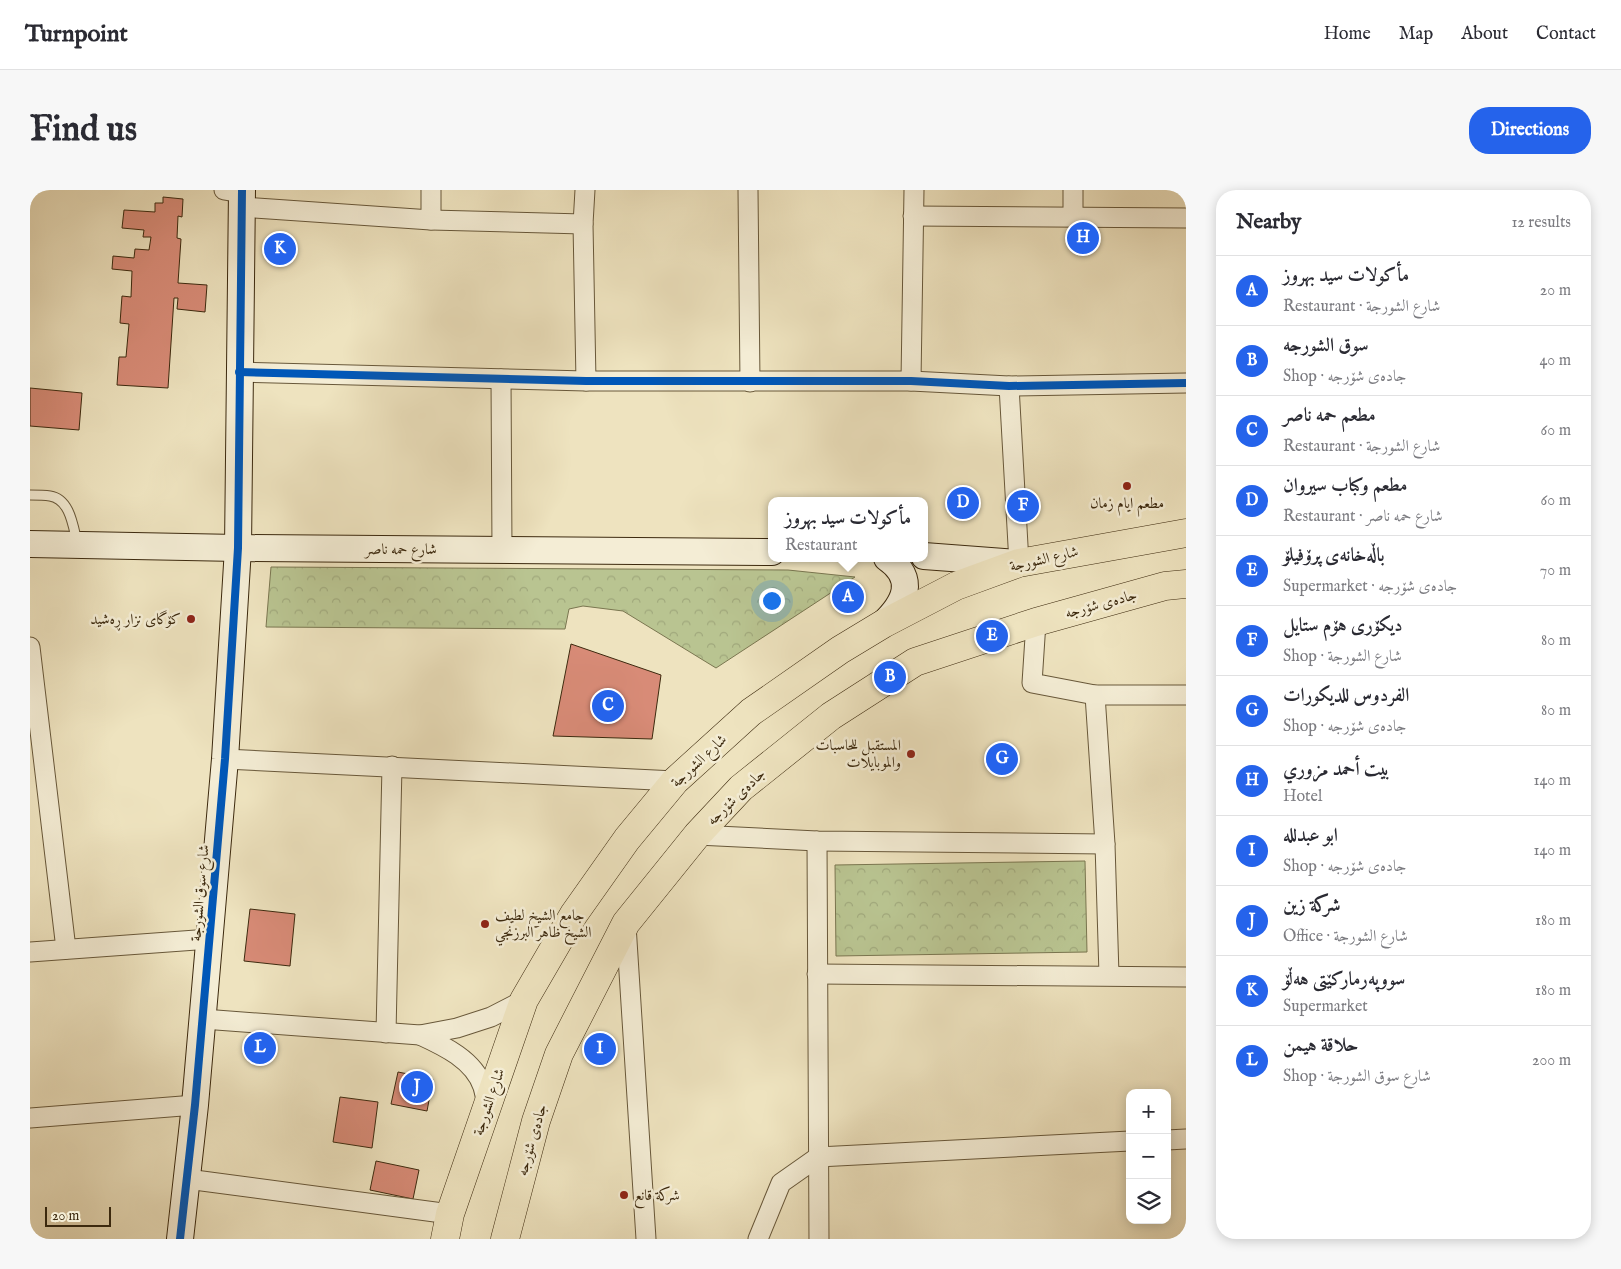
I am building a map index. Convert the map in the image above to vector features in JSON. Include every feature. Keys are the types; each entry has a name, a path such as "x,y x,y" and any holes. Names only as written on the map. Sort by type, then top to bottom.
{"main road":[{"name":"شارع الشورجة","path":"448,1226 524,1000 574,914 627,839 675,781 751,712 840,650 883,624 956,586 1019,563 1186,532"},
{"name":"جادەی شۆرجە","path":"505,1239 536,1121 559,1054 626,924 696,836 741,788 824,722 916,662 1036,622 1164,586 1186,584"}],"street":[{"path":"431,190 431,220"},
{"path":"585,190 583,224 586,381"},
{"path":"748,190 750,382"},
{"path":"911,381 914,190"},
{"path":"1073,190 1073,218"},
{"path":"237,195 431,220 583,224"},
{"name":"شارع سوق الشورجة","path":"180,1239 196,1105 225,760 238,548 237,195"},
{"path":"913,216 1186,218"},
{"path":"239,372 586,381 911,381 1009,386 1186,382"},
{"path":"501,379 502,550"},
{"path":"928,556 1019,563 1009,386"},
{"name":"شارع حمه ناصر","path":"30,544 238,548 768,552"},
{"path":"883,624 898,606 905,591 904,580 899,569 891,562"},
{"path":"1036,622 1032,682 1095,695 1186,695"},
{"path":"30,646 66,949"},
{"path":"1095,695 1104,844 1109,975"},
{"path":"225,760 392,766 675,781"},
{"path":"386,1033 392,766"},
{"path":"696,836 817,841 1104,844"},
{"path":"817,841 819,1239"},
{"path":"626,924 646,1239"},
{"path":"30,952 210,938"},
{"path":"817,974 1186,977"},
{"path":"203,1019 420,1035 457,1028 491,1017 524,1000"},
{"path":"420,1035 451,1050 472,1069 482,1086 487,1108"},
{"path":"30,1118 196,1105"},
{"path":"1171,1140 1186,1139"},
{"path":"758,1239 782,1183 818,1157 1126,1142"},
{"path":"187,1179 448,1226"}],"lane":[{"path":"30,495 52,496 64,504 72,517 77,544"}],"green space":[{"path":"271,567 788,570 855,577 716,668 623,611 583,606 569,609 565,629 266,627"},
{"path":"1085,861 1087,952 836,956 835,865"}],"building":[{"path":"163,197 183,199 182,217 178,216 177,238 181,239 178,283 207,285 205,312 177,309 178,298 174,298 168,388 117,385 119,357 126,357 129,324 120,323 122,296 131,297 132,271 112,269 113,256 134,258 135,249 149,250 151,237 143,237 144,230 122,228 124,210 155,212 155,203 163,203"},
{"path":"30,388 82,393 79,430 30,426"},
{"path":"571,644 661,675 652,739 553,736"},
{"path":"250,909 295,914 290,966 244,961"},
{"path":"398,1072 433,1079 427,1111 391,1104"},
{"path":"340,1097 378,1102 372,1148 333,1142"},
{"path":"376,1161 419,1170 413,1199 370,1190"}],"cycle path":[{"path":"180,1239 195,1105 225,759 238,548 242,190"},
{"path":"239,372 586,381 911,381 1009,386 1186,383"}],"place":[{"name":"بيت أحمد مزوري","path":"1083,238"},
{"name":"سووپەرمارکێتی هەڵۆ","path":"280,249"},
{"name":"مطعم ايام زمان","path":"1127,486"},
{"name":"مطعم وكباب سيروان","path":"963,503"},
{"name":"دیکۆری هۆم ستایل","path":"1023,506"},
{"name":"مأكولات سيد بهروز","path":"848,597"},
{"name":"کۆگای نزار ڕەشید","path":"191,619"},
{"name":"باڵەخانەی پرۆفیلۆ","path":"992,636"},
{"name":"سوق الشورجه","path":"890,677"},
{"name":"مطعم حمه ناصر","path":"608,706"},
{"name":"المستقبل للحاسبات والموبايلات","path":"911,754"},
{"name":"الفردوس للديكورات","path":"1002,759"},
{"name":"جامع الشيخ لطيف الشيخ ظاهر البرزنجي","path":"485,924"},
{"name":"حلاقة هيمن","path":"260,1048"},
{"name":"ابو عبدلله","path":"600,1049"},
{"name":"شركة زين","path":"417,1087"},
{"name":"شركة قانع","path":"624,1195"}]}
